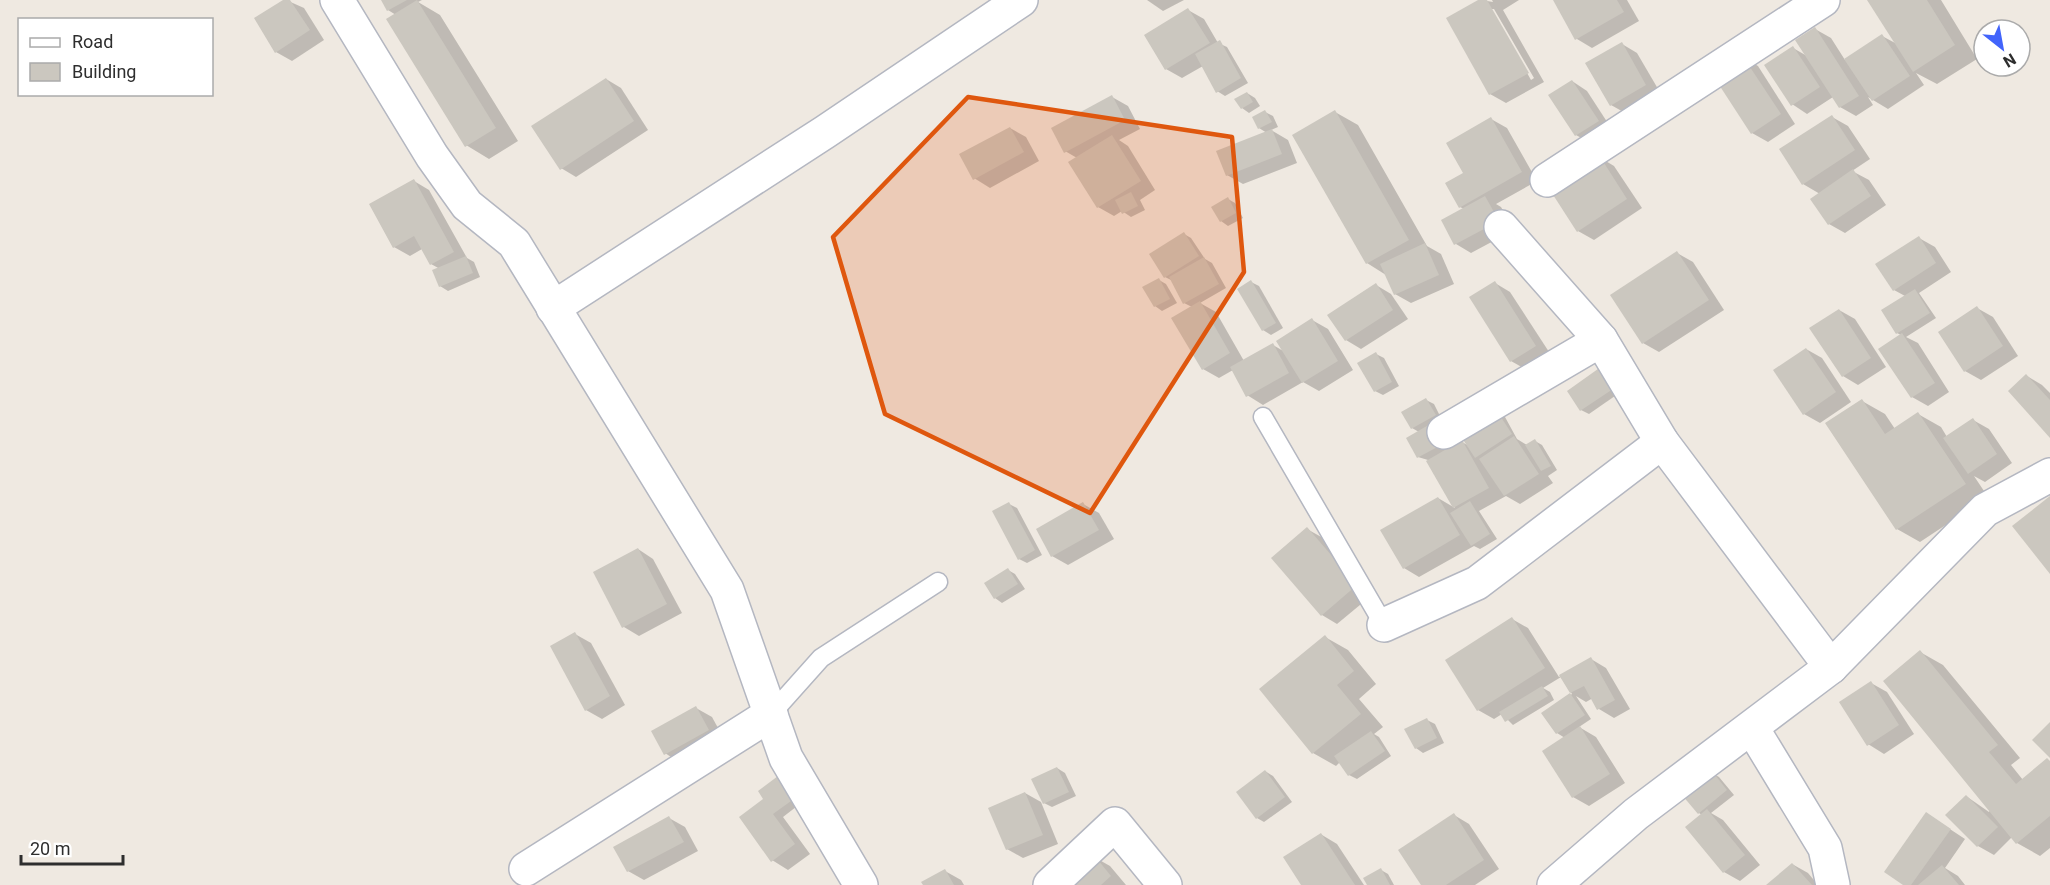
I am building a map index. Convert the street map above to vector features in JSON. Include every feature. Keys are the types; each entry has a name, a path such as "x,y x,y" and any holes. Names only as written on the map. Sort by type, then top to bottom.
{"street":[{"path":"338,0 432,156 467,206 514,243 727,590 786,758 861,885"},
{"path":"553,308 825,132 1021,0"},
{"path":"1547,180 1823,0"},
{"path":"1501,227 1601,340 1662,442 1831,667"},
{"path":"1444,432 1601,340"},
{"path":"1384,625 1477,584 1662,442"},
{"path":"1554,885 1636,814 1831,667 1985,510 2050,475"},
{"path":"526,869 771,714"},
{"path":"1752,728 1825,848 1833,885"},
{"path":"1050,885 1115,824 1165,885"}],"lane":[{"path":"1263,417 1384,625"},
{"path":"771,714 821,658 938,582"}],"highlighted area":[{"path":"968,97 1232,137 1244,272 1090,513 885,414 833,237"}],"building":[{"path":"283,0 290,0 310,30 275,53 254,18"},
{"path":"381,0 407,0 387,11"},
{"path":"417,0 496,128 465,147 386,19"},
{"path":"1478,0 1487,0 1529,73 1489,95 1446,18"},
{"path":"1553,0 1617,0 1624,12 1575,40"},
{"path":"1867,0 1927,0 1955,45 1913,72"},
{"path":"1188,8 1210,43 1165,70 1144,35"},
{"path":"1815,27 1859,96 1839,108 1795,40"},
{"path":"1882,34 1910,76 1872,101 1844,59"},
{"path":"1220,40 1241,78 1216,93 1195,54"},
{"path":"1622,42 1646,85 1610,106 1585,63"},
{"path":"1793,46 1820,87 1791,106 1764,65"},
{"path":"1742,55 1781,114 1751,134 1712,74"},
{"path":"606,78 634,121 560,170 531,126"},
{"path":"1572,80 1599,121 1575,136 1548,95"},
{"path":"1247,92 1253,102 1241,109 1234,99"},
{"path":"1112,95 1125,120 1064,153 1051,128"},
{"path":"1265,110 1272,122 1258,129 1252,117"},
{"path":"1335,110 1409,240 1366,264 1292,135"},
{"path":"1832,115 1855,150 1802,185 1779,149"},
{"path":"1491,117 1522,172 1459,208 1445,183 1463,173 1446,143"},
{"path":"1010,127 1024,152 973,180 959,154"},
{"path":"1272,129 1282,154 1226,176 1216,151"},
{"path":"1112,135 1141,181 1097,208 1068,162"},
{"path":"1599,155 1627,199 1577,232 1548,187"},
{"path":"1853,169 1871,196 1828,225 1810,199"},
{"path":"414,179 454,252 430,265 414,236 393,248 369,204"},
{"path":"1131,192 1138,206 1122,214 1115,200"},
{"path":"1485,196 1499,221 1454,245 1441,220"},
{"path":"1228,197 1236,213 1220,222 1211,207"},
{"path":"1184,232 1199,256 1164,278 1149,254"},
{"path":"1919,236 1936,263 1893,291 1875,264"},
{"path":"1425,243 1439,275 1394,295 1380,264"},
{"path":"1677,251 1709,300 1642,344 1610,295"},
{"path":"466,256 473,273 439,287 432,270"},
{"path":"1204,257 1219,284 1183,304 1169,277"},
{"path":"1159,278 1170,299 1154,307 1142,287"},
{"path":"1251,280 1276,323 1262,331 1237,289"},
{"path":"1495,281 1536,346 1510,362 1469,297"},
{"path":"1376,283 1393,310 1345,341 1327,315"},
{"path":"1915,289 1930,313 1896,334 1881,310"},
{"path":"1200,301 1230,353 1202,370 1171,318"},
{"path":"1977,306 2003,346 1964,372 1938,332"},
{"path":"1839,309 1871,358 1842,377 1809,328"},
{"path":"1312,318 1338,361 1302,383 1276,341"},
{"path":"1902,333 1935,383 1911,398 1878,349"},
{"path":"1273,343 1289,373 1246,397 1230,367"},
{"path":"1806,348 1836,392 1803,415 1773,370"},
{"path":"1376,352 1392,382 1374,392 1357,363"},
{"path":"1605,364 1619,385 1580,411 1567,391"},
{"path":"2026,374 2050,400 2050,438 2008,391"},
{"path":"1426,398 1436,415 1411,429 1401,412"},
{"path":"1862,399 1885,434 1918,412 1966,484 1896,530 1825,423"},
{"path":"1497,411 1512,434 1475,458 1460,435"},
{"path":"1973,418 1997,454 1968,474 1943,438"},
{"path":"1432,423 1443,444 1417,458 1406,438"},
{"path":"1514,436 1539,474 1504,496 1479,459"},
{"path":"1535,439 1551,466 1541,471 1525,445"},
{"path":"1462,440 1489,488 1453,508 1426,461"},
{"path":"2050,496 2050,574 2012,526"},
{"path":"1438,497 1460,535 1403,569 1380,530"},
{"path":"1470,501 1490,534 1471,546 1450,513"},
{"path":"1009,502 1035,550 1018,560 992,511"},
{"path":"1083,502 1099,530 1051,557 1036,529"},
{"path":"1307,527 1357,585 1321,616 1271,558"},
{"path":"638,548 667,604 622,628 593,572"},
{"path":"1008,568 1018,584 994,599 984,583"},
{"path":"1512,617 1545,668 1477,711 1445,660"},
{"path":"575,632 610,696 585,711 550,646"},
{"path":"1325,635 1354,671 1337,685 1361,714 1312,754 1259,689"},
{"path":"1920,650 1998,745 1989,752 2016,784 2047,758 2050,761 2050,816 2016,844 1883,681"},
{"path":"1591,657 1615,700 1597,710 1584,686 1570,693 1559,675"},
{"path":"1871,681 1899,725 1867,746 1839,702"},
{"path":"1542,686 1548,696 1505,722 1499,712"},
{"path":"1570,693 1585,715 1556,734 1541,713"},
{"path":"696,706 709,730 664,755 651,731"},
{"path":"1427,718 1437,738 1415,749 1404,729"},
{"path":"2050,722 2050,758 2032,740"},
{"path":"1580,726 1610,774 1572,798 1542,751"},
{"path":"1371,731 1385,751 1348,776 1334,756"},
{"path":"1057,767 1069,792 1043,804 1031,779"},
{"path":"1265,770 1285,797 1256,819 1236,792"},
{"path":"1712,771 1727,790 1698,814 1682,795"},
{"path":"782,773 798,796 773,814 795,844 771,862 739,817 763,799 758,791"},
{"path":"1025,792 1043,835 1006,850 988,808"},
{"path":"1966,795 1998,827 1977,847 1945,815"},
{"path":"1707,809 1745,855 1723,873 1685,827"},
{"path":"1926,812 1951,829 1911,885 1903,885 1884,872"},
{"path":"1454,813 1484,860 1446,885 1421,885 1398,850"},
{"path":"669,816 684,842 627,872 613,847"},
{"path":"1321,833 1355,885 1301,885 1283,857"},
{"path":"1094,855 1111,876 1101,885 1060,885"},
{"path":"1792,863 1812,885 1766,885"},
{"path":"1942,865 1959,885 1918,885"},
{"path":"1381,868 1390,885 1367,885 1363,878"},
{"path":"945,869 954,885 923,885 921,882"}]}
